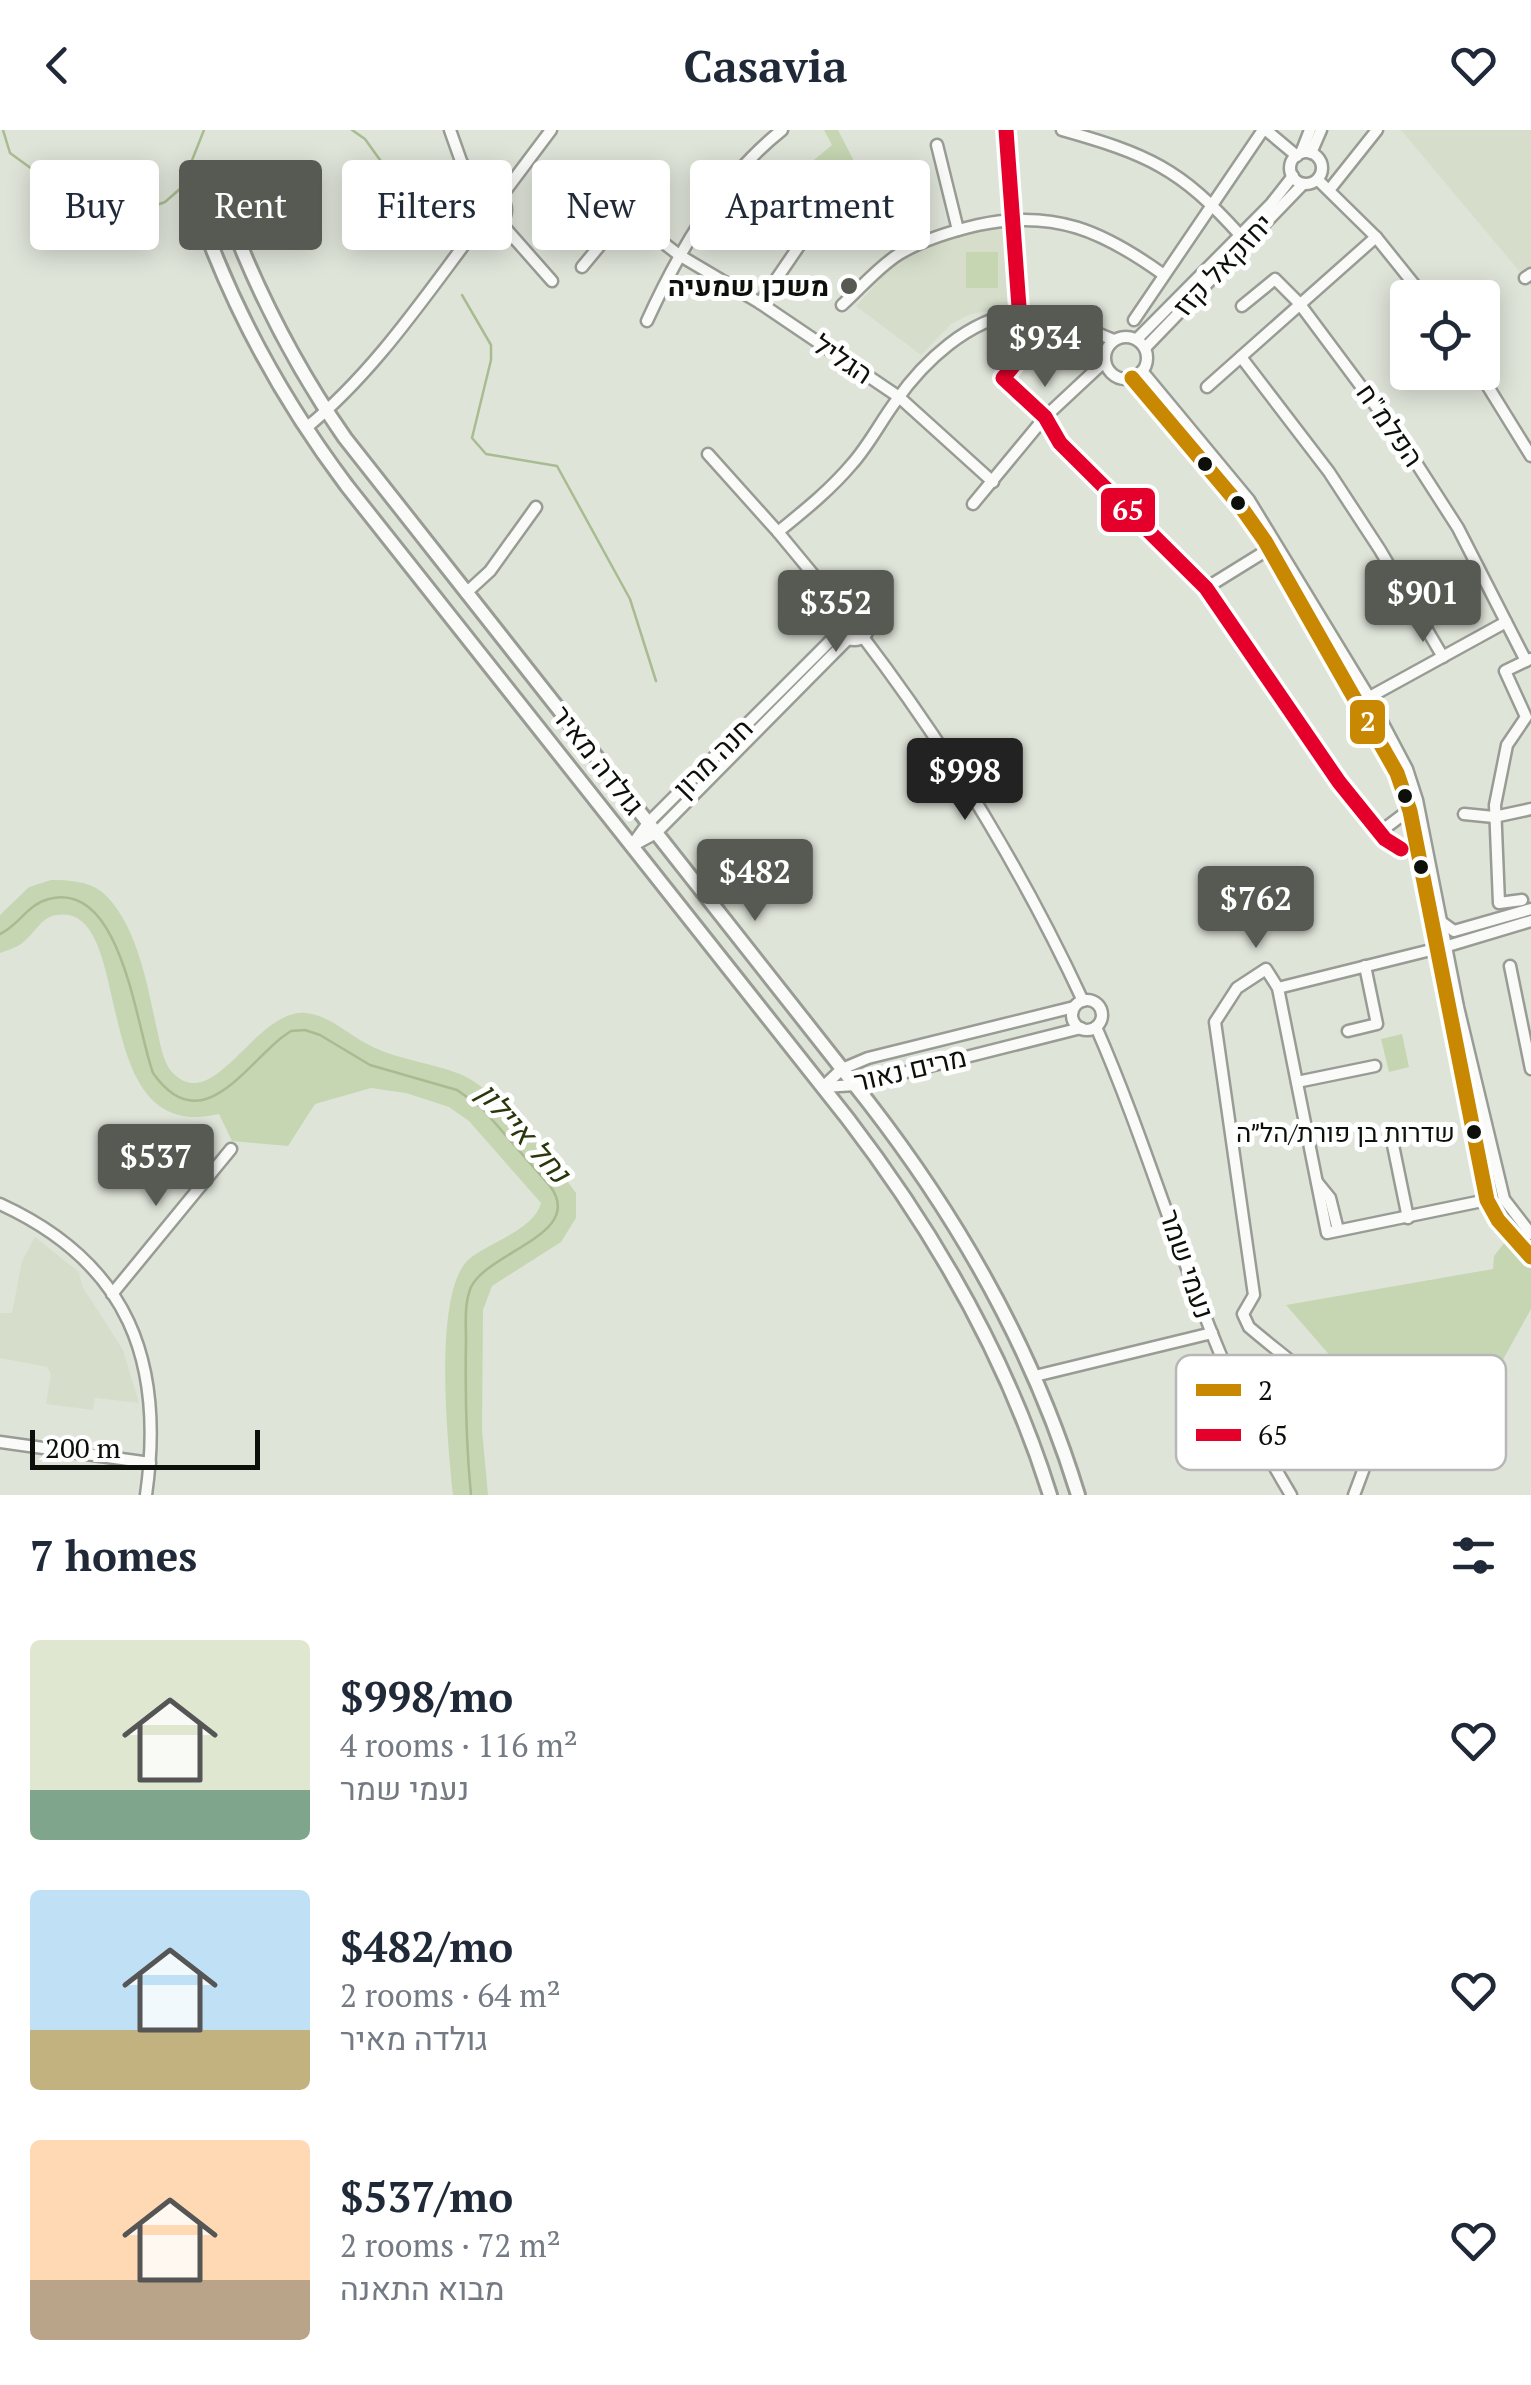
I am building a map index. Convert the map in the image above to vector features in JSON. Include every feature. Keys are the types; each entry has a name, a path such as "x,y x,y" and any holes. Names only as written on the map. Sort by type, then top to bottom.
{"main road":[{"name":"גולדה מאיר","path":"214,250 231,295 265,362 306,428 906,1198 966,1295 1014,1395 1050,1495"},
{"name":"גולדה מאיר","path":"243,250 288,350 326,411 919,1169 998,1299 1035,1376 1078,1495"}],"street":[{"path":"450,130 461,160"},
{"path":"512,182 551,130"},
{"path":"647,321 679,255 722,192 782,130"},
{"path":"1006,130 1022,348 1003,378 1045,417 1060,443 1206,588 1301,729 1380,832 1401,849"},
{"path":"1062,130 1157,162 1214,206 1240,235"},
{"path":"1134,320 1264,130 1322,164 1318,180"},
{"path":"1303,154 1310,130"},
{"path":"1318,180 1303,184 1292,176 1291,163 1321,130"},
{"path":"1330,190 1377,130"},
{"path":"937,144 958,230"},
{"name":"יחזקאל קזז","path":"1141,344 1292,176"},
{"path":"1318,180 1376,237 1411,280"},
{"name":"יחזקאל קזז","path":"1141,344 1303,184"},
{"name":"הגליל","path":"582,267 625,217 630,217 679,255 760,303 898,397 993,482"},
{"path":"842,305 895,257 915,246 958,230 1011,218 1044,218 1102,236 1164,275"},
{"path":"512,236 552,281"},
{"path":"1206,387 1376,237"},
{"path":"306,428 376,360 460,250"},
{"path":"760,303 796,250"},
{"name":"הפלמ\"ח","path":"1242,306 1275,279 1300,304 1404,444 1458,528 1528,660"},
{"path":"778,532 828,491 856,460 898,397 955,339 978,326 1021,313 1048,316 1114,340"},
{"path":"1132,378 1142,371 1147,360 1141,344 1125,336 1114,340 1106,351 1105,361 1114,375 1132,378 1241,507 1407,769 1442,921 1441,947 1487,1200 1498,1220 1531,1256"},
{"path":"1240,358 1329,472 1442,657"},
{"path":"973,504 1045,417 1105,361"},
{"path":"1142,371 1249,500 1364,700 1409,810 1504,1199 1531,1234"},
{"path":"1490,390 1531,456"},
{"path":"708,454 845,613"},
{"path":"466,593 490,571 536,507"},
{"path":"1206,588 1269,548"},
{"path":"863,638 869,627 866,616 856,610 845,613 839,623 844,635 863,638 914,706 991,827 1058,948 1078,1004 1072,1018 1081,1028 1096,1027 1102,1017 1101,1009 1095,1002 1078,1004"},
{"path":"1364,700 1506,622"},
{"name":"חנה מרון","path":"632,846 844,635"},
{"path":"1520,920 1499,903 1494,817 1506,746 1526,717 1504,671 1528,660"},
{"path":"1464,814 1494,817 1531,808"},
{"path":"1380,832 1409,810"},
{"path":"1502,902 1522,900"},
{"path":"1278,988 1441,947 1520,920 1531,909"},
{"path":"1442,921 1454,931 1520,920"},
{"path":"1348,1031 1377,1024 1365,966"},
{"path":"1510,966 1531,1069"},
{"path":"1282,1355 1249,1326 1243,1314 1254,1295 1216,1022 1237,988 1266,969 1278,988 1316,1182 1330,1198 1332,1232 1487,1200"},
{"name":"מרים נאור","path":"823,1087 842,1069 868,1058 1078,1004"},
{"name":"נעמי שמר","path":"1096,1027 1150,1156 1221,1355"},
{"name":"מרים נאור","path":"823,1087 855,1085 1081,1028"},
{"path":"1297,1082 1375,1066"},
{"path":"1392,1145 1408,1218"},
{"path":"112,1294 231,1149"},
{"path":"0,1204 58,1238 95,1271 131,1326 146,1373 153,1418 146,1495"},
{"path":"1035,1376 1212,1333"},
{"path":"0,1442 150,1463"},
{"name":"נעמי שמר","path":"1277,1470 1291,1495"},
{"path":"1354,1495 1363,1470"}],"shaded area":[{"path":"1401,130 1531,130 1531,286 1525,278"},
{"path":"1015,223 1017,306 971,314 951,324 921,355 856,306 894,264 959,235"},
{"path":"35,1237 79,1272 82,1286 123,1350 139,1403 95,1398 93,1410 46,1404 51,1374 47,1367 0,1358 0,1313 12,1313 22,1261"}],"green space":[{"path":"824,130 838,130 853,160 814,160 832,145"},
{"path":"966,252 998,252 998,288 966,288"},
{"path":"51,880 91,885 114,904 132,936 144,972 164,1058 174,1074 189,1083 205,1081 221,1071 270,1026 288,1016 315,1015 383,1051 449,1070 474,1082 523,1127 576,1193 576,1218 561,1242 492,1286 483,1310 482,1430 488,1495 453,1495 445,1371 450,1303 457,1277 469,1259 530,1221 541,1203 469,1121 449,1107 406,1093 371,1088 315,1104 288,1146 232,1141 219,1114 176,1114 148,1095 130,1062 97,945 81,921 50,917 21,944 0,953 0,915 29,887"},
{"path":"1402,1034 1409,1067 1389,1072 1381,1039"},
{"path":"1505,1242 1531,1268 1531,1309 1506,1355 1330,1355 1286,1305 1493,1269 1494,1256"}],"waterway":[{"path":"3,130 10,153 32,169 60,205 73,211 88,209 125,217 165,202 181,188 204,130"},
{"path":"352,130 365,139 380,160"},
{"path":"462,295 491,345 491,360 472,438 486,454 557,466 630,599 656,681"},
{"name":"נחל איילון","path":"0,934 35,905 49,899 74,899 94,912 110,934 122,962 153,1073 170,1092 187,1100 204,1100 220,1092 281,1038 291,1031 305,1030 370,1065 457,1090 481,1107 550,1186 558,1203 546,1230 481,1274 469,1293 466,1399 471,1495"}],"transit line":[{"name":"65","path":"1006,130 1022,348 1003,378 1045,417 1060,443 1206,588 1339,782 1385,839 1401,849"},
{"name":"2","path":"1132,378 1265,541 1397,773 1410,811 1487,1200 1498,1220 1531,1257"}],"place":[{"name":"משכן שמעיה","path":"849,286"},
{"name":"שדרות בן פורת/הל״ה","path":"1474,1132"}]}
